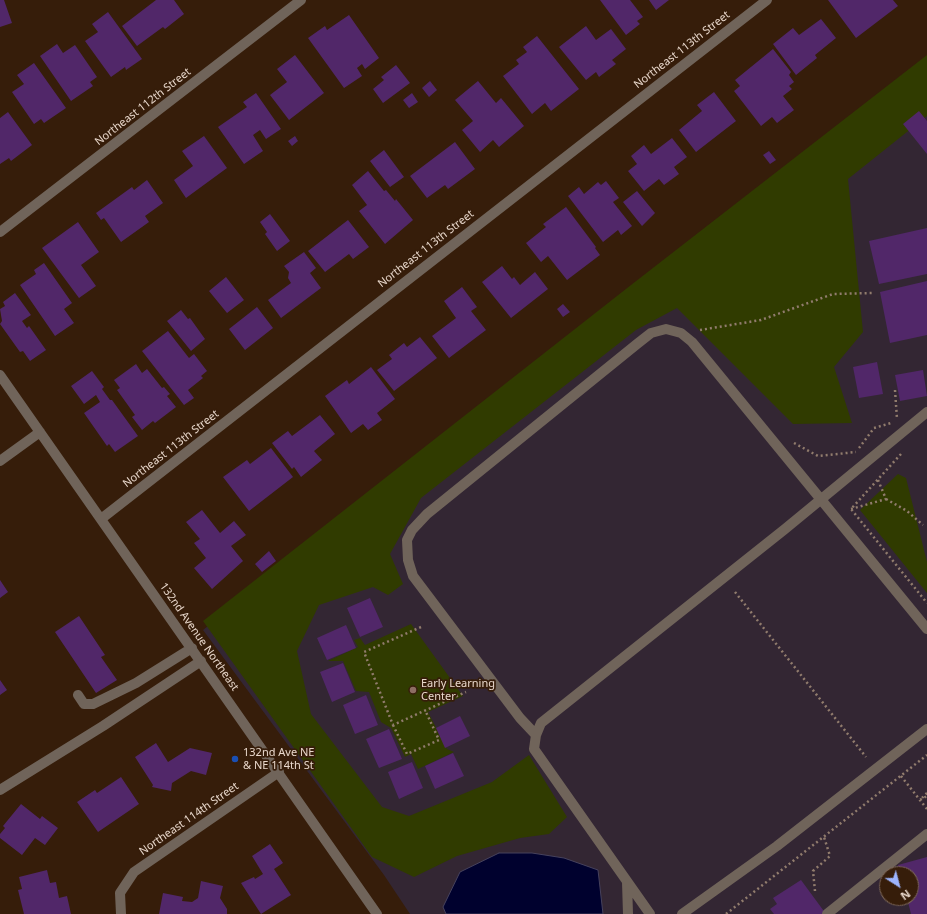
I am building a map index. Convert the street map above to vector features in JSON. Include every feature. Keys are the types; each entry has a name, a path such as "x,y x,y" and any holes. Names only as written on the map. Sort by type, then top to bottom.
{"street":[{"name":"Northeast 112th Street","path":"0,232 301,0"},
{"name":"Northeast 113th Street","path":"101,519 767,0"},
{"path":"536,735 520,718 413,576 408,560 407,540 412,530 427,514 651,333 666,329 681,333 692,342 927,630"},
{"name":"132nd Avenue Northeast","path":"0,375 377,914"},
{"path":"650,914 534,749 536,735 541,723 820,500 927,412"},
{"path":"0,461 40,432"},
{"path":"78,695 84,704 93,704 136,683 192,648"},
{"path":"0,790 103,726 201,661"},
{"path":"682,914 777,846 927,729"},
{"name":"Northeast 114th Street","path":"121,914 120,893 134,872 279,772"},
{"path":"827,914 927,834"},
{"path":"627,882 628,914"}],"path":[{"path":"681,333 761,320 834,294 872,292"},
{"path":"895,390 897,420 905,430"},
{"path":"771,440 782,437 818,456 856,452 874,428 897,420"},
{"path":"851,509 902,452"},
{"path":"878,480 886,499 907,511 923,525"},
{"path":"851,509 886,499"},
{"path":"851,509 927,603"},
{"path":"735,592 866,758"},
{"path":"421,627 364,652 393,725 407,754 440,740 425,710"},
{"path":"393,725 466,692"},
{"path":"726,914 927,755"},
{"path":"900,776 927,810"},
{"path":"920,800 927,793"},
{"path":"920,800 927,796"},
{"path":"815,891 813,872 830,856 824,837"}],"shaded area":[{"path":"927,63 927,914 410,914 384,875 203,630 483,408"}],"green space":[{"path":"927,55 927,116 848,179 863,332 834,367 852,423 793,424 677,308 636,330 421,498 390,554 403,584 388,595 373,587 319,605 297,651 311,714 382,807 409,816 492,782 529,755 567,817 549,834 520,838 457,856 414,877 372,857 203,621"},
{"path":"898,474 906,478 927,562 927,593 860,510"},
{"path":"411,624 463,696 428,712 447,749 454,752 418,769 411,754 405,757 391,728 381,722 369,692 356,691 343,661 328,661 358,647 354,640 360,638 365,645"}],"water":[{"path":"499,853 532,853 564,858 598,870 603,914 446,914 443,907 460,872"}],"building":[{"path":"0,0 4,0 12,23 0,27"},
{"path":"156,0 174,0 184,14 165,29 163,27 137,46 122,26"},
{"path":"600,0 630,0 643,17 637,21 640,24 626,35"},
{"path":"649,0 669,0 656,10"},
{"path":"828,0 893,0 898,6 856,38"},
{"path":"108,12 142,59 126,70 125,67 111,77 85,41 98,32 92,24"},
{"path":"349,15 379,58 365,69 362,64 357,68 362,76 344,88 308,38 325,26 327,30"},
{"path":"821,19 836,38 815,55 817,58 796,75 773,44 793,28 799,35"},
{"path":"586,26 596,40 611,29 626,49 612,60 616,64 599,77 596,72 586,80 559,47"},
{"path":"537,36 579,89 551,111 545,103 532,114 503,76 519,64 516,60 527,52 523,47"},
{"path":"57,44 63,53 75,45 97,77 90,82 93,86 71,101 40,56"},
{"path":"773,49 791,72 789,75 794,82 789,86 792,89 783,96 794,110 777,123 772,117 761,126 734,91 740,86 735,80"},
{"path":"295,55 324,93 289,120 270,95 287,82 277,69"},
{"path":"34,63 66,108 44,123 41,119 34,124 12,92 24,84 17,75"},
{"path":"396,65 410,83 383,103 373,89 384,80 381,77"},
{"path":"430,81 437,90 429,97 422,88"},
{"path":"478,81 496,103 501,98 524,126 499,147 493,140 480,152 462,130 473,121 455,100"},
{"path":"714,92 736,121 696,152 679,130 702,111 697,105"},
{"path":"256,93 281,129 266,139 260,130 253,135 263,151 244,164 218,127 247,107 243,102"},
{"path":"412,93 418,102 409,108 403,100"},
{"path":"919,111 927,121 927,154 903,124"},
{"path":"8,112 32,145 11,161 9,158 0,164 0,118"},
{"path":"204,136 227,168 186,198 174,180 193,166 182,151"},
{"path":"295,136 298,141 292,146 288,141"},
{"path":"672,138 687,157 674,167 679,174 664,185 659,179 644,191 628,171 637,164 631,156 644,145 651,154"},
{"path":"455,142 475,169 448,189 445,185 427,198 410,176"},
{"path":"384,150 404,177 390,187 370,161"},
{"path":"769,151 776,160 770,164 763,155"},
{"path":"368,171 384,191 386,190 395,201 396,199 413,220 385,244 359,211 367,205 352,185"},
{"path":"147,180 163,203 145,216 149,222 121,242 104,218 101,220 96,213 132,187 134,190"},
{"path":"606,181 619,198 613,202 632,226 621,235 618,230 603,242 568,196 579,187 584,194 598,182 601,185"},
{"path":"637,191 655,213 642,226 623,202"},
{"path":"566,207 596,247 595,248 600,255 567,280 548,256 541,262 526,243 546,227 543,224"},
{"path":"270,214 290,241 277,251 265,234 267,232 260,222"},
{"path":"348,220 369,247 353,259 349,254 325,272 308,251"},
{"path":"78,222 99,252 81,265 96,286 79,298 42,248"},
{"path":"927,228 927,274 879,284 869,241"},
{"path":"304,252 316,268 310,273 321,288 281,318 268,300 291,283 288,278 289,272 284,266"},
{"path":"44,263 72,303 64,309 74,323 55,336 20,285 36,274 34,270"},
{"path":"502,266 512,279 514,277 520,285 535,272 548,289 511,318 482,282"},
{"path":"226,277 244,300 227,313 209,291"},
{"path":"927,281 927,335 890,343 880,292"},
{"path":"462,287 477,307 471,311 486,330 449,358 432,336 456,318 444,301"},
{"path":"15,293 31,315 22,321 27,328 29,326 46,350 30,361 23,351 20,352 0,324 2,321 0,309 5,306 3,302"},
{"path":"563,304 570,312 563,317 557,309"},
{"path":"257,307 273,328 245,350 229,329"},
{"path":"181,310 188,319 190,318 205,339 191,351 167,321"},
{"path":"168,331 189,358 194,354 207,371 201,376 203,378 188,390 194,398 184,405 142,351"},
{"path":"420,337 437,358 394,391 377,370 392,359 389,355 404,343 407,347"},
{"path":"877,362 883,394 859,398 853,367"},
{"path":"136,364 142,373 147,369 162,388 164,387 170,394 167,396 176,407 155,423 153,421 142,430 132,417 135,415 117,390 120,388 114,380"},
{"path":"371,367 395,399 377,413 382,420 368,430 363,424 351,433 325,396 347,380 349,384"},
{"path":"923,370 927,396 900,401 895,375"},
{"path":"92,371 104,387 102,389 110,400 112,400 138,436 115,452 109,444 107,446 84,413 100,402 96,395 84,404 71,386"},
{"path":"320,415 335,434 314,451 322,460 301,477 294,467 292,469 272,443 288,431 292,436"},
{"path":"271,448 293,477 249,511 223,477 247,460 250,464"},
{"path":"202,510 220,533 234,521 246,535 231,546 243,561 212,589 194,568 206,558 194,543 200,539 186,522"},
{"path":"269,551 276,561 262,572 255,564"},
{"path":"0,580 8,592 0,598"},
{"path":"370,598 383,627 360,637 347,608"},
{"path":"79,616 105,655 101,657 117,680 96,693 55,632"},
{"path":"346,625 356,648 327,660 317,638"},
{"path":"343,663 355,692 332,702 320,672"},
{"path":"0,680 7,690 0,695"},
{"path":"366,695 378,725 355,734 343,705"},
{"path":"460,716 470,736 445,748 436,728"},
{"path":"389,729 402,759 379,768 366,739"},
{"path":"156,743 168,762 190,748 212,753 206,775 191,771 172,783 171,791 152,787 153,785 135,757"},
{"path":"453,753 464,776 435,789 425,766"},
{"path":"412,762 423,788 399,799 388,772"},
{"path":"121,777 139,804 98,832 77,802 95,790 97,793"},
{"path":"21,804 40,819 42,816 58,828 45,845 35,838 22,855 0,838 0,834 5,828 3,826"},
{"path":"270,844 283,863 274,869 291,895 261,914 241,883 254,877 255,879 263,874 252,856"},
{"path":"927,857 927,914 911,914 909,906 919,906 919,866 898,865"},
{"path":"47,870 50,883 56,882 59,898 67,896 71,914 24,914 18,890 22,889 19,877"},
{"path":"801,880 826,914 774,914 770,909 777,904 773,898"},
{"path":"201,881 223,886 220,898 227,909 227,914 159,914 163,893 183,897 182,901 192,902 198,898"}],"place":[{"name":"Early Learning Center","path":"413,690"},
{"name":"132nd Ave NE & NE 114th St","path":"235,759"}]}
